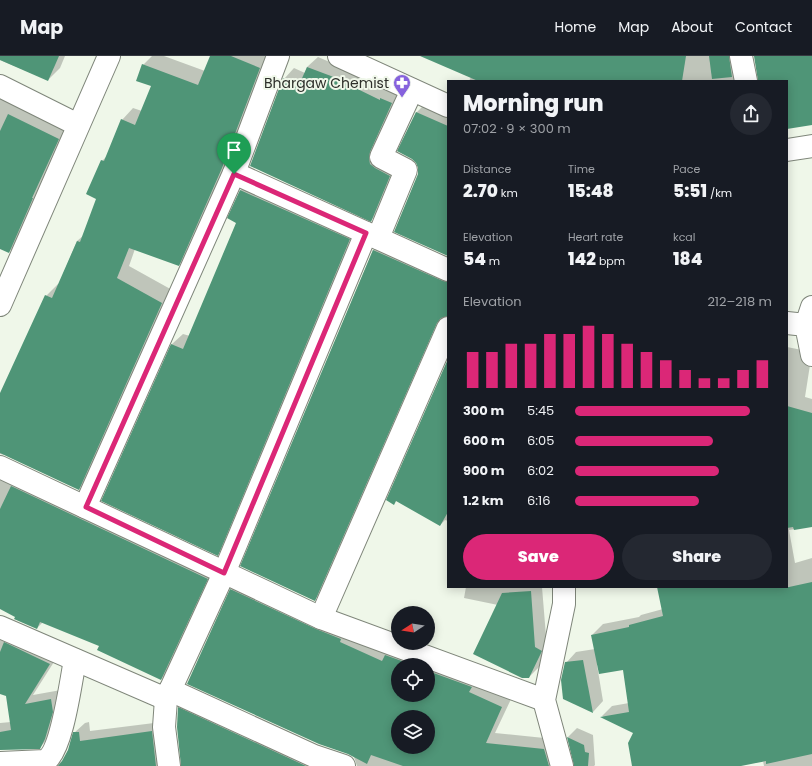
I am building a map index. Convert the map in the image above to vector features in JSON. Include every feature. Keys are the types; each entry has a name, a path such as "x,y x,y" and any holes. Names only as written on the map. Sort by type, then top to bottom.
{"street":[{"path":"3,291 109,56"},
{"path":"86,507 234,174 278,56"},
{"path":"339,56 447,106"},
{"path":"741,56 746,80"},
{"path":"0,86 78,125"},
{"path":"169,766 164,728 168,694 224,573 372,235 406,170 381,157 412,90"},
{"path":"788,150 812,146"},
{"path":"234,174 447,270"},
{"path":"802,318 812,355"},
{"path":"321,618 447,330"},
{"path":"0,467 321,618 544,700"},
{"path":"562,766 544,700 564,604 564,588"},
{"path":"0,628 75,660 168,694 314,756 344,766"},
{"path":"0,763 45,761 50,758 56,746 62,724 75,660"}],"building":[{"path":"0,56 59,56 48,81 0,60"},
{"path":"210,56 231,56 260,68 222,168 179,266 129,248 117,278 162,303 79,490 0,453 0,393 45,295 52,298 77,241 80,242 96,199 86,194 101,160 104,161 121,119 135,125 151,86 136,81 142,64 198,85"},
{"path":"420,56 686,56 682,80 476,80"},
{"path":"709,56 729,56 732,77 712,79"},
{"path":"754,56 812,56 812,125 788,129 788,80 758,80"},
{"path":"307,67 331,76 380,100 380,98 392,103 370,152 370,164 390,176 371,222 250,166 283,78 299,85"},
{"path":"416,112 447,126 447,256 394,232 418,174 416,163 412,159 397,151"},
{"path":"8,114 59,139 9,253 0,249 0,131"},
{"path":"240,190 350,239 218,556 101,501 171,344 183,349 236,223 227,218"},
{"path":"373,250 447,282 447,316 441,318 437,323 315,601 240,566"},
{"path":"447,361 447,514 440,526 396,501 394,505 386,500"},
{"path":"788,406 812,413 812,527 794,530 793,527 788,528"},
{"path":"11,486 208,579 161,680 97,650 99,646 40,622 37,629 14,619 15,617 0,609 0,509"},
{"path":"812,582 812,754 766,764 766,761 741,766 632,766 628,743 633,733 600,717 629,712 623,670 599,674 591,635 629,627 629,625 663,616 657,588 789,587"},
{"path":"230,589 341,639 340,642 382,661 385,655 393,658 391,658 391,702 435,702 435,674 472,687 469,692 502,707 486,743 544,749 549,766 403,766 371,755 367,764 348,754 319,744 187,684"},
{"path":"531,591 535,647 542,651 529,678 522,678 473,654 502,593"},
{"path":"4,642 50,664 25,704 51,699 53,712 45,739 40,749 0,750 0,732 11,730 6,696 0,694 0,652"},
{"path":"583,660 593,713 563,699 561,680 565,662"},
{"path":"178,707 306,766 181,766 177,727"},
{"path":"152,731 156,766 58,766 68,750 73,732 79,732 80,741"},
{"path":"567,737 584,745 585,752 589,753 588,766 574,766"}],"place":[{"name":"Bhargaw Chemist","path":"402,98"}],"route":[{"path":"234,174 366,233 224,573 86,507 234,174"}]}
